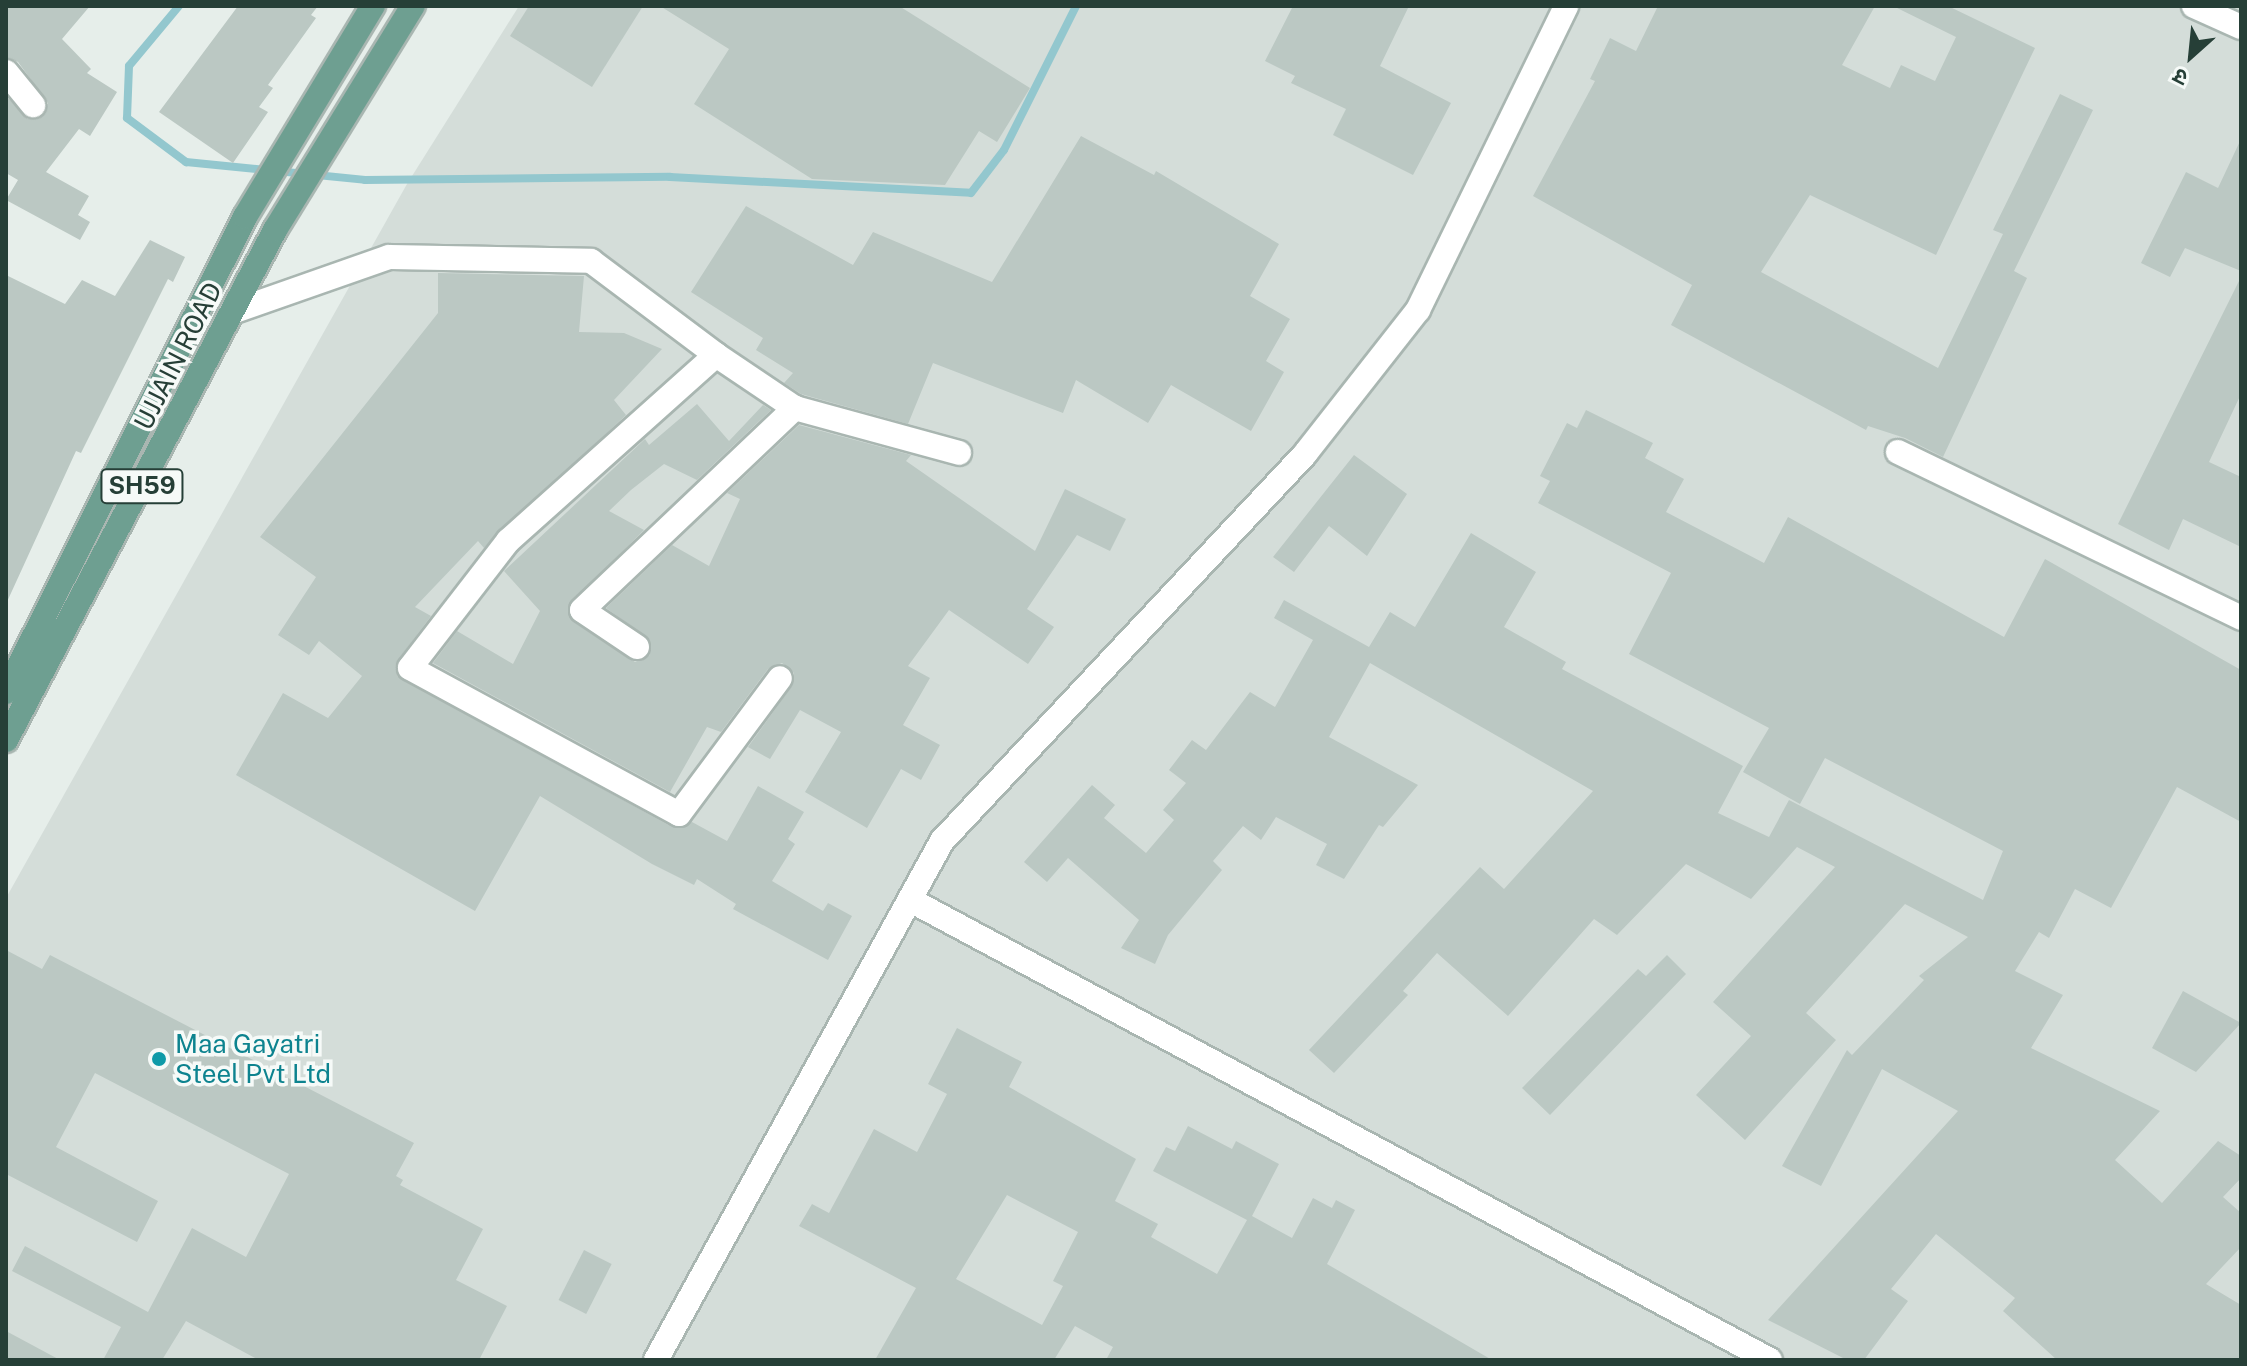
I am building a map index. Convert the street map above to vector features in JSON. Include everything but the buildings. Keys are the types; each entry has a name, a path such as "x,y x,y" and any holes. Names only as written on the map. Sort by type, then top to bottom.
{"main road":[{"name":"UJJAIN ROAD","path":"10,679 245,217 295,129 373,6"},
{"name":"UJJAIN ROAD","path":"6,740 275,230 413,6"}],"street":[{"path":"656,1360 912,901 942,841 1305,454 1418,310 1566,6"},
{"path":"2194,6 2241,27"},
{"path":"6,72 33,105"},
{"path":"232,312 389,257 591,261 716,355 795,408 959,453"},
{"path":"716,355 508,541 410,668 679,814 780,678"},
{"path":"637,647 582,610 795,408"},
{"path":"1898,452 2241,618"},
{"path":"912,901 1770,1360"}],"shaded area":[{"path":"519,6 2241,6 2241,1360 6,1360 6,898 407,184"}],"waterway":[{"path":"179,6 129,66 127,118 186,162 365,180 670,177 971,193 1004,150 1076,6"}],"place":[{"name":"Maa Gayatri Steel Pvt Ltd","path":"159,1059"}]}
